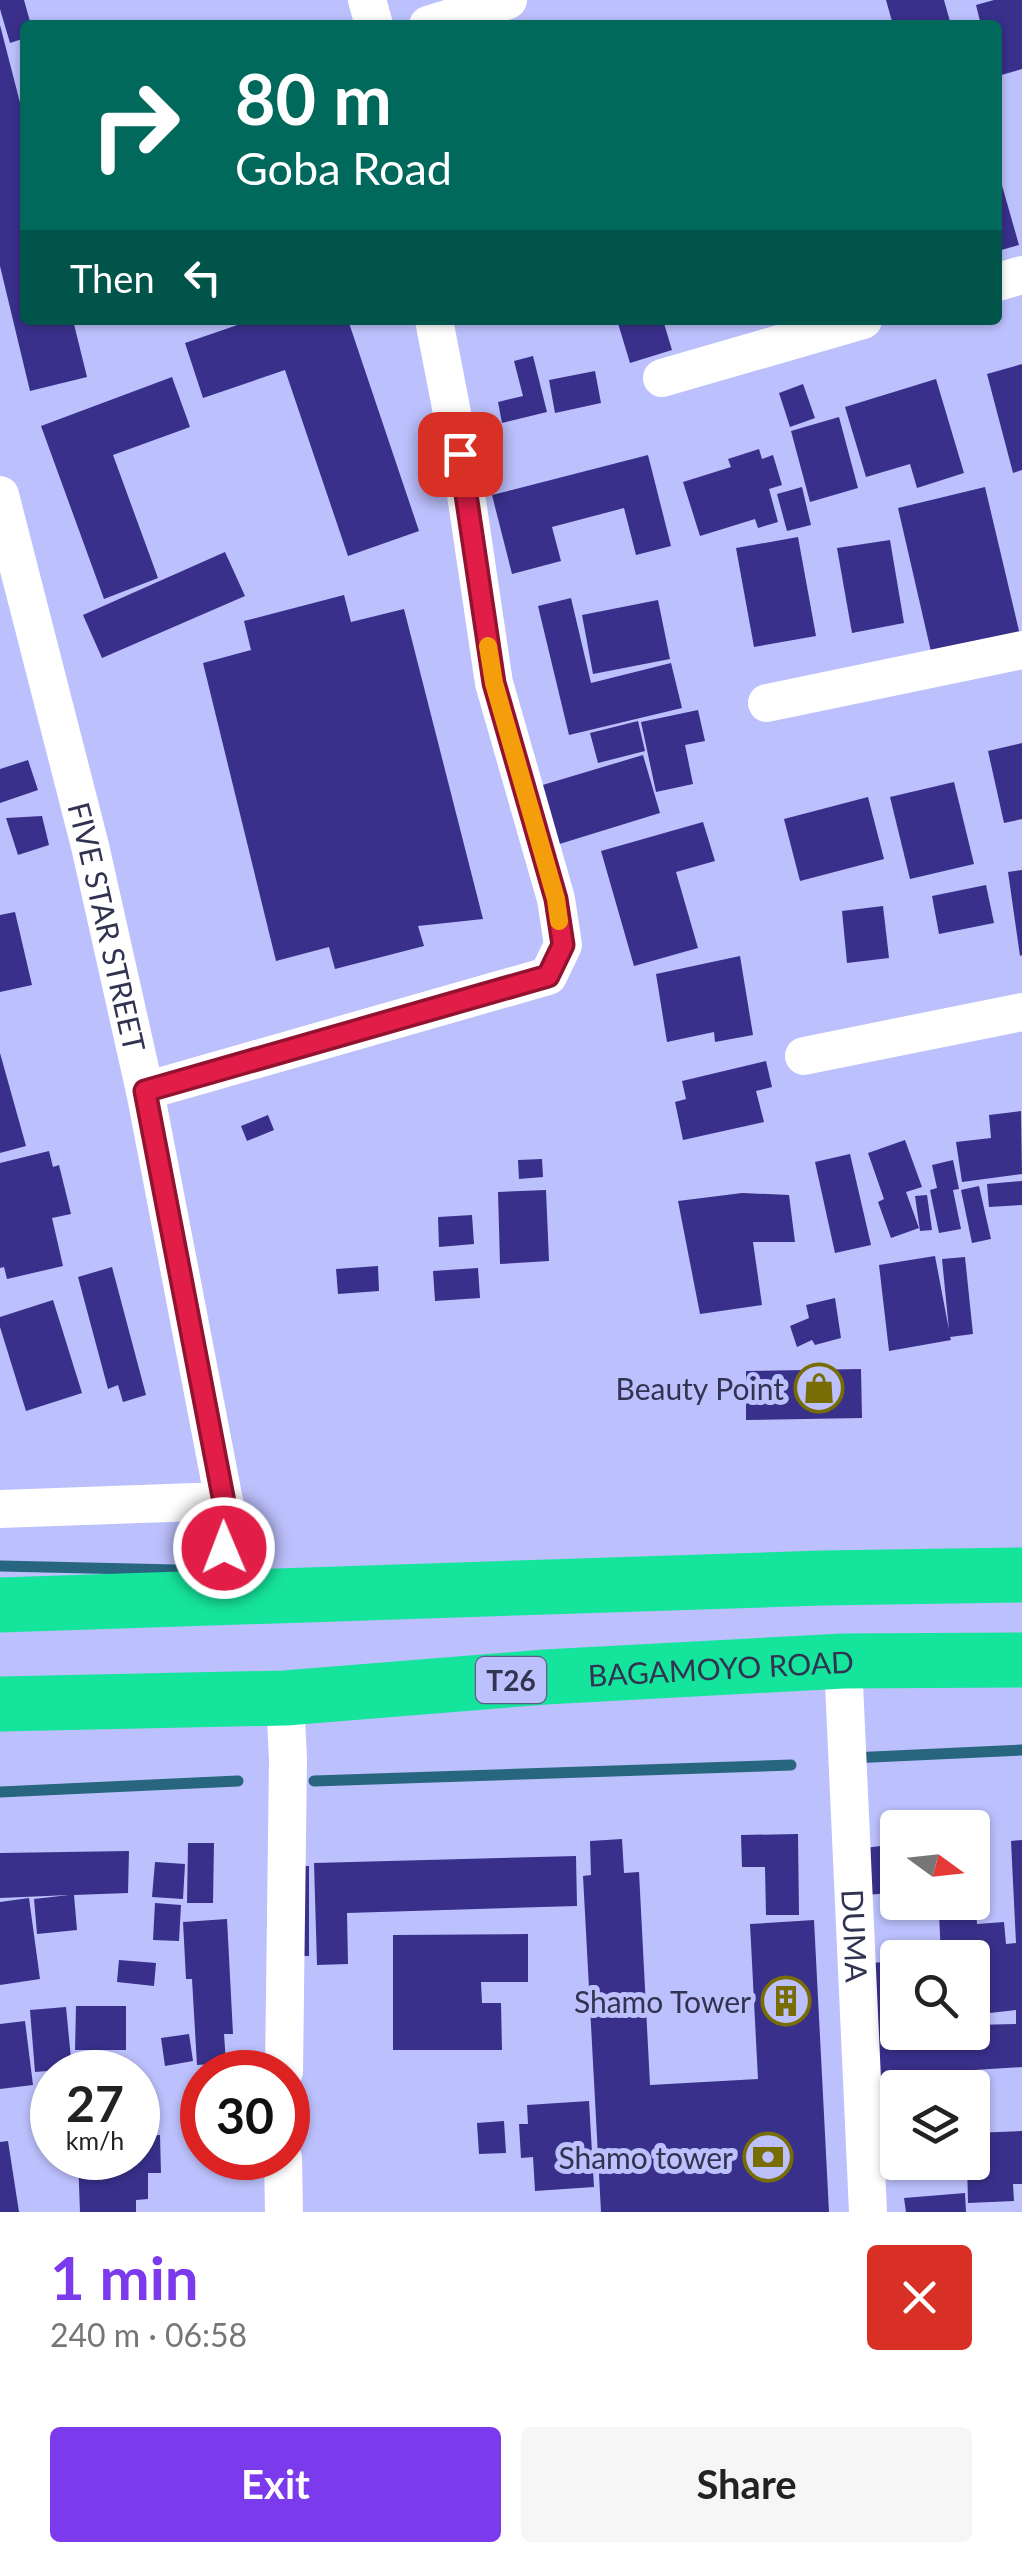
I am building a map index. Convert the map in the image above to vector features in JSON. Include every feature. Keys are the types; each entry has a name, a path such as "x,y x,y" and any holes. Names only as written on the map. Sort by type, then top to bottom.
{"highway":[{"path":"0,1606 822,1578 1022,1575"},
{"name":"BAGAMOYO ROAD","path":"0,1704 284,1698 545,1677 843,1662 1022,1660"}],"street":[{"path":"444,20 508,0"},
{"path":"145,1091 548,976 563,945 556,899 494,683 460,454 435,325"},
{"path":"662,378 847,325"},
{"name":"FIVE STAR STREET","path":"1,507 90,846 145,1091 224,1502 228,1598"},
{"path":"768,702 1022,650"},
{"path":"804,1056 1022,1012"},
{"path":"0,1509 224,1502"},
{"name":"DUMA","path":"843,1662 868,2212"},
{"path":"284,1698 288,1759 284,2050"},
{"path":"283,2180 284,2212"}],"building":[{"path":"0,0 24,0 30,20 20,20 20,40 10,43"},
{"path":"886,0 944,0 950,20 892,20"},
{"path":"994,0 1022,0 1022,69 1002,75 1002,20 980,20 976,5"},
{"path":"0,25 20,103 20,325 74,325 87,377 30,391 0,266"},
{"path":"1002,186 1019,245 1002,250"},
{"path":"237,325 350,325 419,531 348,556 285,370 203,398 185,343"},
{"path":"619,325 664,325 672,350 630,363"},
{"path":"533,356 547,412 502,423 498,402 523,396 514,361"},
{"path":"1022,364 1022,470 1013,473 987,374"},
{"path":"595,371 601,403 555,413 549,380"},
{"path":"172,377 190,427 113,455 158,578 104,599 41,426"},
{"path":"936,379 964,473 917,488 910,464 866,477 845,407"},
{"path":"803,384 815,418 790,427 779,393"},
{"path":"839,417 858,488 810,502 791,431"},
{"path":"759,449 762,459 773,455 782,485 769,489 778,522 758,528 755,519 700,536 683,482 731,467 728,459"},
{"path":"648,455 671,546 636,555 624,508 552,527 561,561 512,574 492,495"},
{"path":"802,487 811,525 787,531 777,494"},
{"path":"985,487 1020,635 932,656 898,508"},
{"path":"798,537 816,636 754,647 736,548"},
{"path":"890,540 904,623 852,633 837,548"},
{"path":"225,552 245,596 102,658 83,615"},
{"path":"344,595 351,622 404,609 483,919 418,926 424,946 335,969 329,947 276,961 203,663 251,650 244,621"},
{"path":"571,598 591,683 671,663 682,708 569,735 538,606"},
{"path":"658,600 670,659 593,674 582,615"},
{"path":"698,710 705,741 685,745 693,784 656,792 641,722"},
{"path":"638,721 645,751 598,763 590,733"},
{"path":"1022,743 1022,819 1004,823 988,751"},
{"path":"643,755 660,813 553,846 536,787"},
{"path":"28,760 38,790 0,803 0,769"},
{"path":"954,782 974,864 910,879 890,797"},
{"path":"868,797 884,859 800,881 784,819"},
{"path":"42,816 49,845 18,855 6,818"},
{"path":"703,822 715,861 676,872 698,948 634,966 601,851"},
{"path":"1022,870 1022,955 1020,956 1008,872"},
{"path":"986,885 994,923 939,934 932,896"},
{"path":"883,906 889,958 847,963 842,911"},
{"path":"15,912 32,985 0,992 0,915"},
{"path":"740,956 753,1035 715,1042 714,1032 667,1042 656,974"},
{"path":"0,1053 26,1146 0,1153"},
{"path":"766,1061 772,1087 756,1091 764,1122 683,1140 675,1102 686,1099 682,1081"},
{"path":"1021,1111 1022,1174 962,1182 956,1142 991,1138 989,1115"},
{"path":"268,1115 274,1130 247,1141 241,1126"},
{"path":"905,1140 922,1187 906,1192 919,1228 891,1238 878,1202 884,1199 868,1153"},
{"path":"49,1151 53,1167 59,1165 71,1214 52,1218 63,1266 7,1279 4,1267 0,1268 0,1163"},
{"path":"850,1154 871,1245 835,1253 815,1162"},
{"path":"542,1159 543,1177 519,1179 518,1160"},
{"path":"953,1160 959,1189 953,1190 961,1229 939,1233 930,1190 937,1188 932,1165"},
{"path":"1022,1181 1022,1205 989,1207 987,1184"},
{"path":"979,1186 991,1239 972,1243 961,1190"},
{"path":"546,1190 549,1261 500,1264 498,1192"},
{"path":"742,1193 789,1195 795,1242 753,1242 762,1305 700,1314 678,1201"},
{"path":"927,1195 932,1230 920,1231 915,1196"},
{"path":"472,1215 474,1244 439,1247 438,1217"},
{"path":"935,1256 949,1330 942,1259 965,1257 973,1334 889,1351 879,1265"},
{"path":"378,1266 379,1291 338,1294 336,1269"},
{"path":"112,1267 146,1395 123,1402 118,1385 108,1389 78,1277"},
{"path":"478,1268 480,1298 435,1301 433,1271"},
{"path":"835,1298 841,1338 815,1345 812,1340 797,1347 790,1326 809,1318 806,1305"},
{"path":"53,1300 82,1393 26,1411 0,1317"},
{"path":"861,1369 862,1418 746,1420 746,1371"},
{"path":"798,1834 799,1915 766,1915 765,1867 742,1867 741,1835"},
{"name":"Shamo Tower","path":"622,1839 624,1873 639,1872 650,2085 758,2079 750,1924 814,1920 829,2212 601,2212 583,1876 591,1875 590,1841"},
{"path":"1022,1840 1022,2067 880,2070 878,2076 871,1963 880,1962 880,2050 990,2050 990,2025 1016,2024 1016,2010 990,2013 990,1940 940,1940 939,1920 1004,1922 1006,1944 1016,1943 1011,1841"},
{"path":"188,1843 214,1843 213,1903 187,1903"},
{"path":"880,1846 880,1894 868,1895 864,1848"},
{"path":"129,1851 128,1893 74,1895 77,1930 37,1934 34,1899 69,1895 0,1898 0,1853"},
{"path":"576,1856 577,1906 347,1913 348,1964 317,1965 314,1863"},
{"path":"155,1862 185,1864 183,1899 152,1897"},
{"path":"294,1866 309,1866 309,1956 294,1956"},
{"path":"29,1898 40,1979 0,1985 0,1902"},
{"path":"155,1903 181,1905 179,1941 153,1940"},
{"path":"227,1919 233,2034 224,2034 225,2050 196,2050 192,1979 186,1979 183,1922"},
{"path":"528,1934 528,1982 481,1982 482,2003 501,2003 502,2050 393,2050 393,1935"},
{"path":"119,1960 156,1963 154,1986 117,1982"},
{"path":"76,2006 126,2006 126,2050 75,2050"},
{"path":"66,2007 70,2050 33,2050 30,2010"},
{"path":"25,2021 30,2085 0,2089 0,2024"},
{"path":"189,2034 191,2050 180,2050 180,2063 165,2066 161,2038"},
{"path":"589,2101 594,2187 535,2191 533,2157 521,2158 519,2124 528,2124 527,2105"},
{"path":"504,2121 506,2153 479,2154 477,2123"},
{"path":"1022,2131 1022,2184 1013,2184 1014,2201 968,2203 967,2180 990,2180 990,2132"},
{"path":"8,2141 19,2212 0,2212 0,2142"},
{"path":"79,2180 148,2180 148,2199 136,2200 136,2212 80,2212"},
{"path":"965,2193 966,2212 906,2212 904,2198"}],"waterway":[{"path":"0,1566 221,1571"},
{"path":"851,1758 1022,1750"},
{"path":"314,1781 791,1765"},
{"path":"0,1792 238,1781"}],"slow traffic":[{"path":"488,646 494,683 559,921"}],"place":[{"name":"Beauty Point","path":"819,1388"},
{"name":"Shamo Tower","path":"786,2001"},
{"name":"Shamo tower","path":"768,2157"}],"route":[{"path":"224,1548 224,1502 145,1091 548,976 563,945 556,899 494,683 460,454"}]}
